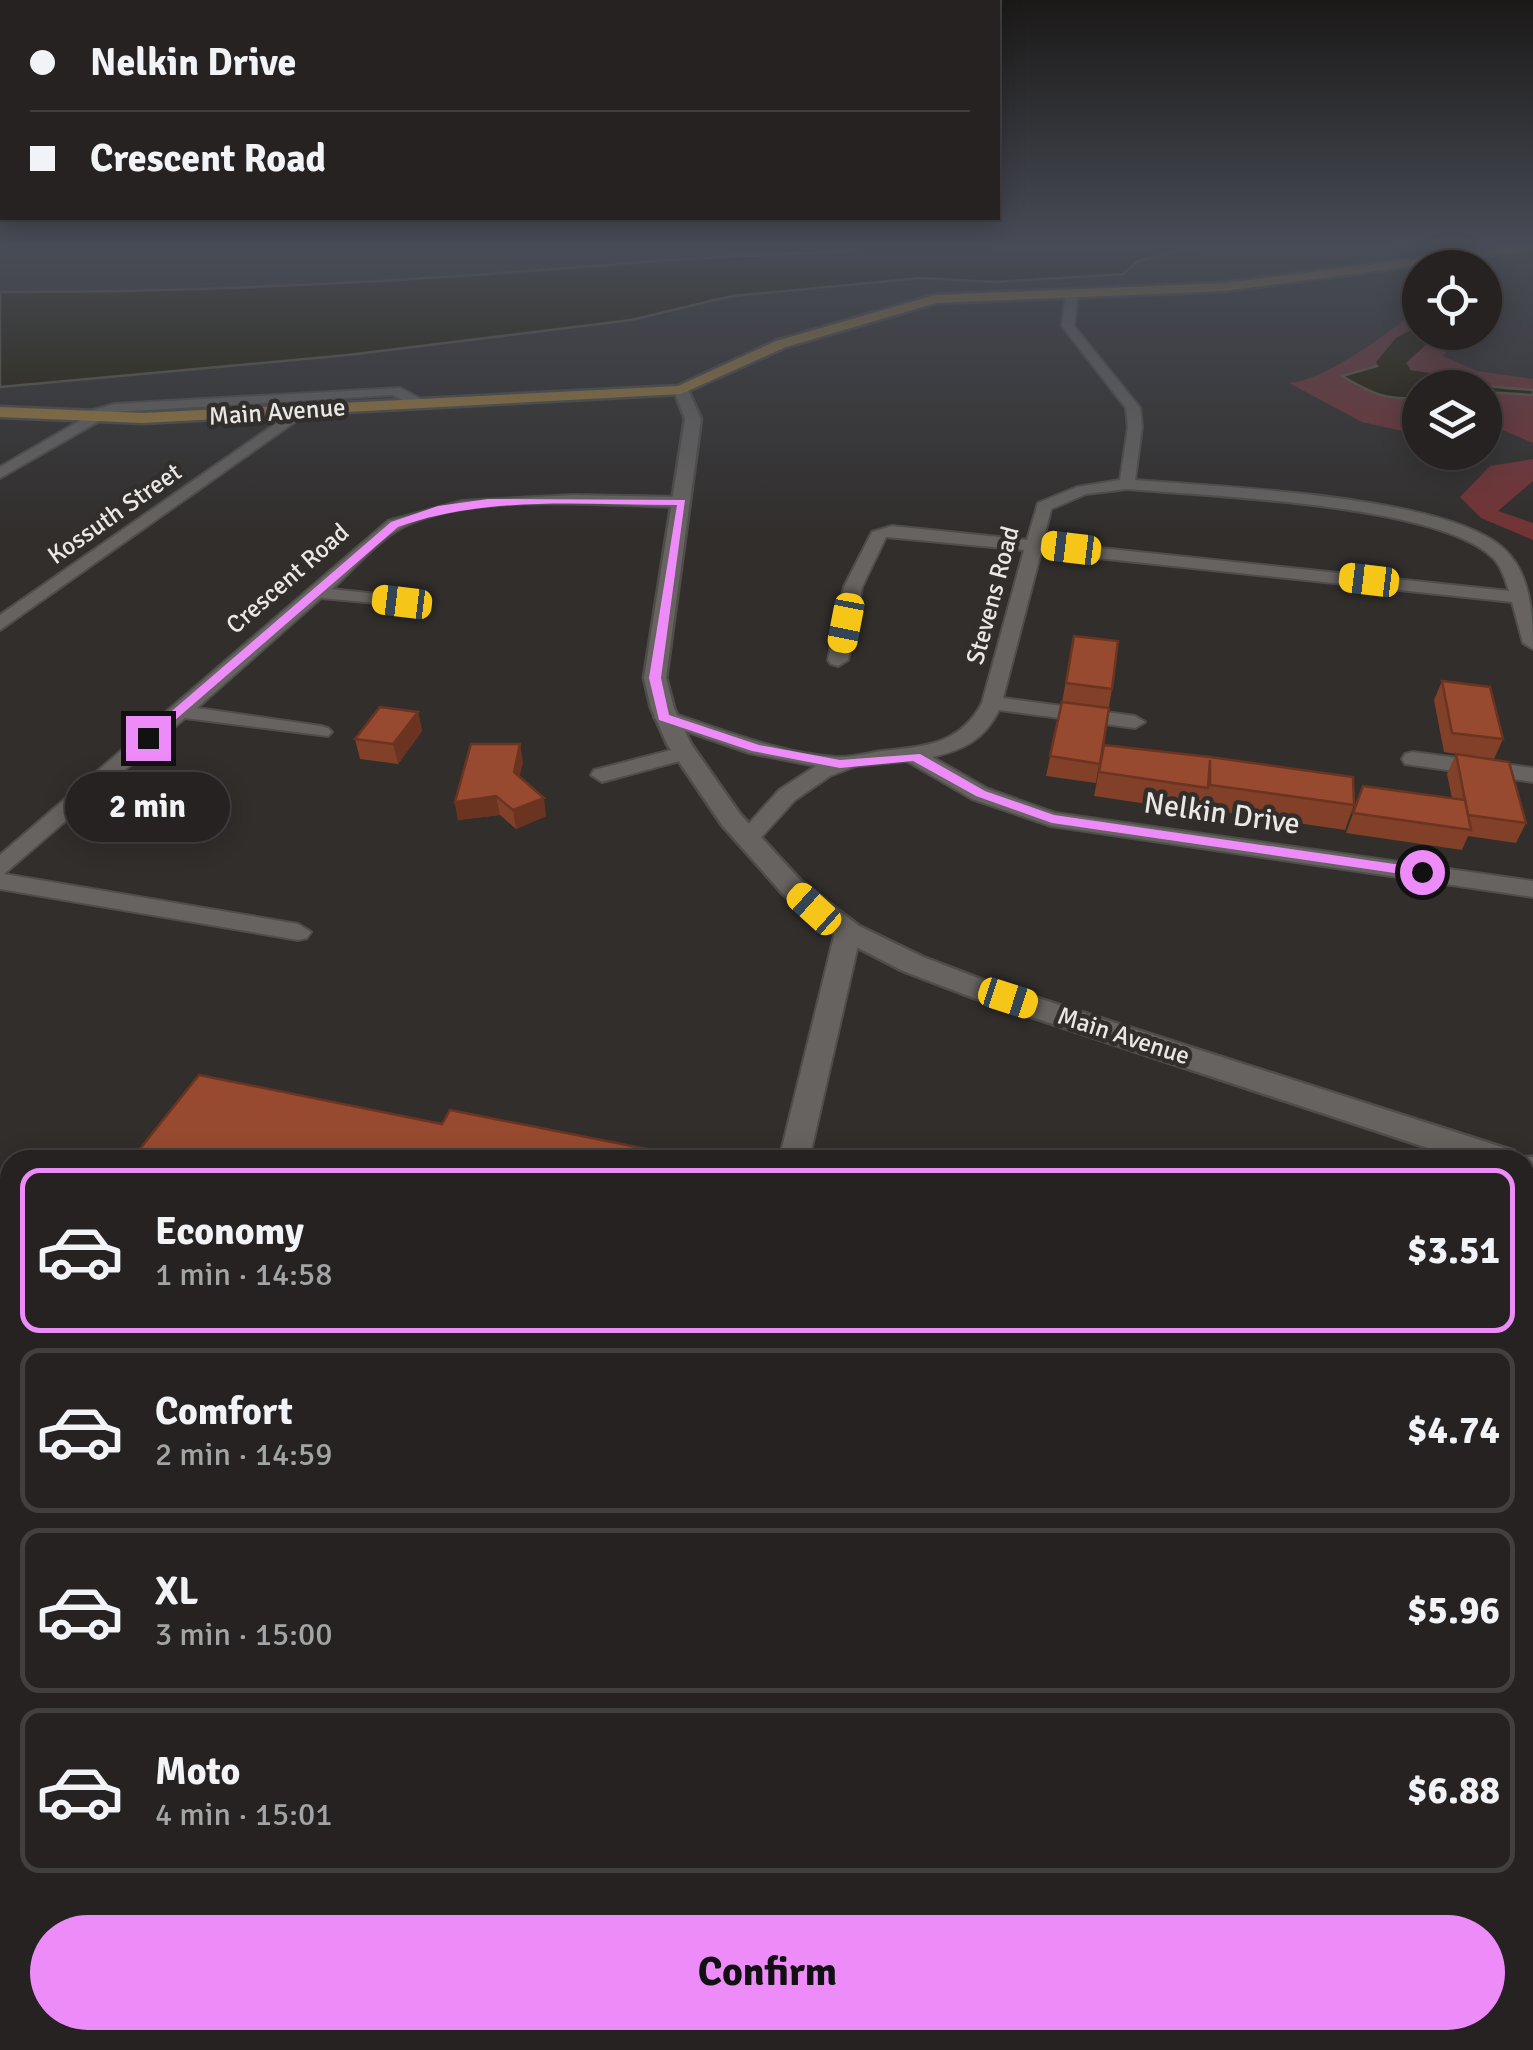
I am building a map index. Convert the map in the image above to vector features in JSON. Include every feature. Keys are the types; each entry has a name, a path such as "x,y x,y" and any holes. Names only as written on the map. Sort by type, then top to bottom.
{"main road":[{"path":"681,390 789,342"},
{"name":"Main Avenue","path":"0,412 90,417 681,390"}],"street":[{"path":"1080,342 1133,408 1135,427 1127,484 1412,514 1470,532 1502,556 1533,643"},
{"name":"Main Avenue","path":"681,390 693,419 655,678 664,717 683,754 784,882 848,932 892,954 1008,998 1472,1150"},
{"path":"0,473 90,417 114,408 395,391 416,402"},
{"name":"Kossuth Street","path":"0,624 306,408"},
{"name":"Stevens Road","path":"664,717 757,748 840,764 915,757 972,733 983,724 992,703 1044,506 1083,490 1127,484"},
{"name":"Crescent Road","path":"0,868 380,533 438,509 488,502 682,502"},
{"path":"838,660 853,587 880,532 906,531 1034,544 1518,597"},
{"path":"314,592 402,602"},
{"path":"992,703 1135,722"},
{"path":"178,712 321,732"},
{"path":"602,774 683,754"},
{"name":"Nelkin Drive","path":"915,757 980,794 1052,819 1533,888"},
{"path":"1413,759 1533,775"},
{"name":"Stevens Road","path":"748,838 788,792 840,764"},
{"path":"0,880 298,932"},
{"path":"796,1150 848,932"}],"shaded area":[{"path":"0,342 456,342 348,355 0,387"},
{"path":"1374,342 1402,342 1402,350 1447,350 1443,356 1475,370 1412,370 1391,362 1402,392 1402,431 1362,422 1289,383 1333,367"},
{"path":"1391,362 1412,370 1402,370 1402,398 1370,391 1342,376"},
{"path":"1502,375 1533,379 1533,390 1502,387"},
{"path":"1502,387 1533,390 1533,395 1502,393"},
{"path":"1502,393 1533,395 1533,443 1502,430"},
{"path":"1533,459 1533,481 1498,511 1533,523 1533,540 1481,518 1460,497 1486,470 1502,470 1502,464"}],"building":[{"path":"1074,636 1118,641 1112,689 1066,683"},
{"path":"1442,681 1490,687 1503,739 1452,733"},
{"path":"1062,702 1109,708 1100,764 1050,756"},
{"path":"380,707 418,712 393,744 355,739"},
{"path":"471,744 520,744 514,772 544,798 513,810 496,796 455,802"},
{"path":"1104,745 1353,777 1354,805 1210,785 1210,760 1208,788 1099,772"},
{"path":"1456,754 1509,762 1526,823 1468,815"},
{"path":"1363,786 1465,800 1471,830 1353,813"},
{"path":"199,1075 442,1124 450,1110 652,1150 139,1150"}],"waterway":[{"path":"1402,349 1391,362 1402,378"}],"route":[{"path":"148,738 394,524 461,504 682,502 655,678 664,717 757,748 840,764 915,757 980,794 1052,819 1422,872"}]}
